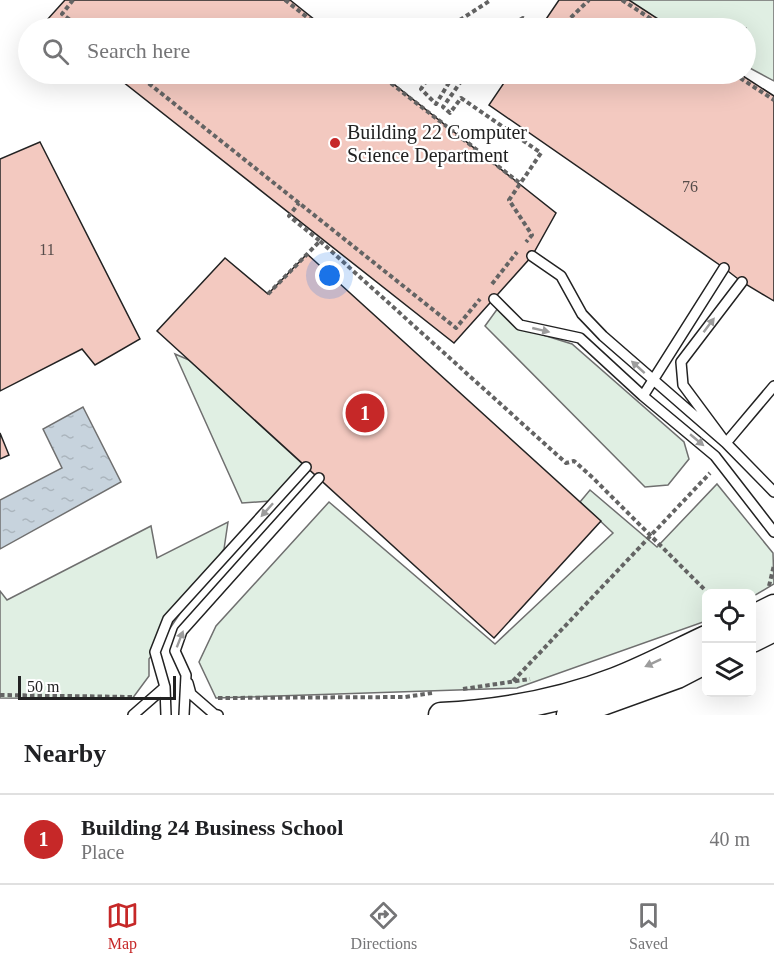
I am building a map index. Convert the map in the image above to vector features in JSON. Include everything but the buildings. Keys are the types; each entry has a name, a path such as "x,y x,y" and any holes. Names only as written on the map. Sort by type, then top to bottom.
{"street":[{"path":"756,614 772,597"},
{"path":"756,638 774,629"},
{"path":"439,704 472,714 533,704 614,681 702,640"},
{"path":"569,715 676,676 702,663"}],"lane":[{"path":"532,256 561,276 582,314 654,381 726,443 774,492"},
{"path":"643,396 724,267"},
{"path":"726,443 682,385 681,362 742,282"},
{"path":"494,299 520,325 580,338 643,396 715,456 774,532"},
{"path":"726,443 774,386"},
{"path":"166,715 165,687 155,652 168,619 306,466"},
{"path":"218,715 191,694 186,675 175,651 182,630 319,478"},
{"path":"184,715 186,675"},
{"path":"133,715 165,687"}],"path":[{"path":"67,18 62,14 73,0"},
{"path":"285,0 308,18"},
{"path":"463,18 491,0"},
{"path":"570,18 589,0"},
{"path":"622,0 650,18"},
{"path":"150,84 456,328 484,294"},
{"path":"392,84 520,184"},
{"path":"424,84 421,89 436,104 448,84"},
{"path":"459,84 443,107 450,113 461,98 541,153 508,200 532,235 525,243"},
{"path":"749,84 774,100"},
{"path":"299,203 289,216 320,241 566,463 574,461 704,589"},
{"path":"268,294 320,241"},
{"path":"490,286 518,252"},
{"path":"513,682 711,471"},
{"path":"772,597 774,565"},
{"path":"459,689 534,679"},
{"path":"0,695 143,697"},
{"path":"211,698 405,697 439,704"}],"green space":[{"path":"615,0 774,0 774,81 756,71 756,18 651,18"},
{"path":"498,308 524,329 572,344 684,442 689,459 668,485 645,487 485,326"},
{"path":"175,354 189,360 306,467 270,501 242,503"},
{"path":"717,484 773,553 774,584 756,595 756,589 702,589 702,622 517,688 216,698 199,662 216,626 329,502 495,644 613,533 580,502 590,490 657,547"},
{"path":"228,522 224,549 149,659 149,676 132,699 0,698 0,591 7,600 151,526 157,558"}],"water":[{"path":"83,407 121,482 0,549 0,500 62,468 43,429"}],"place":[{"name":"Building 22 Computer Science Department","path":"335,143"},
{"name":"Building 24 Business School","path":"365,413"}]}
